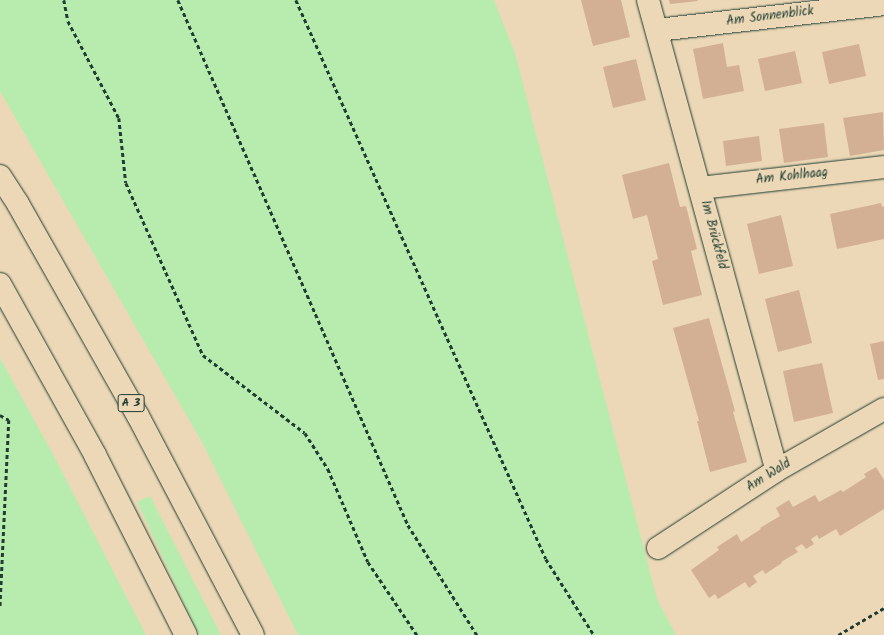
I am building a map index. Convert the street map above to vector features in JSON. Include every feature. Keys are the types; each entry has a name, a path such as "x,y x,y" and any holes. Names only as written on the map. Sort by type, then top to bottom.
{"main road":[{"name":"Im Brückfeld","path":"648,0 777,470"},
{"name":"Am Sonnenblick","path":"657,30 884,4"},
{"name":"Am Kohlhaag","path":"700,188 884,167"},
{"name":"A 3","path":"0,176 18,204 138,416 253,635"},
{"path":"0,284 95,455 186,635"},
{"name":"Am Wald","path":"658,548 777,470 884,409"}],"path":[{"path":"64,0 68,21 119,118 126,183 203,355 305,433 328,468 368,562 417,635"},
{"path":"178,0 408,525 477,635"},
{"path":"296,0 546,559 594,635"},
{"path":"0,415 9,420 0,608"},
{"path":"838,635 884,608"}],"green space":[{"path":"0,0 494,0 515,53 657,599 676,635 298,635 203,444 0,91"},
{"path":"0,358 54,456 146,635 0,635"},
{"path":"150,496 221,635 199,635 137,502"}],"building":[{"path":"581,0 621,0 630,37 593,46"},
{"path":"669,0 697,0 698,1 670,4"},
{"path":"723,43 727,67 739,65 744,91 703,99 693,49"},
{"path":"859,44 866,76 829,84 822,52"},
{"path":"795,51 802,83 765,91 758,59"},
{"path":"636,59 646,100 613,108 603,67"},
{"path":"883,112 884,150 850,156 843,118"},
{"path":"824,123 828,157 784,163 779,129"},
{"path":"759,136 762,161 726,166 723,141"},
{"path":"669,163 680,207 686,206 697,249 691,251 702,295 663,305 652,261 658,259 647,215 633,219 622,175"},
{"path":"881,203 882,207 884,206 884,239 837,249 830,214"},
{"path":"781,215 793,266 759,274 747,224"},
{"path":"799,290 812,343 778,352 765,299"},
{"path":"709,318 735,411 733,412 747,462 710,472 697,421 699,421 673,328"},
{"path":"884,341 884,379 878,380 870,344"},
{"path":"822,363 833,413 794,422 783,371"},
{"path":"876,467 884,480 884,509 840,536 836,529 819,539 817,535 811,539 814,544 806,549 802,544 795,548 798,552 781,562 782,563 765,574 763,570 753,576 757,582 749,588 745,582 718,599 715,594 709,598 691,570 719,550 717,547 737,534 741,542 761,529 760,528 780,516 776,508 789,500 793,507 815,495 819,502 841,490 843,492 866,477 864,474"}]}
